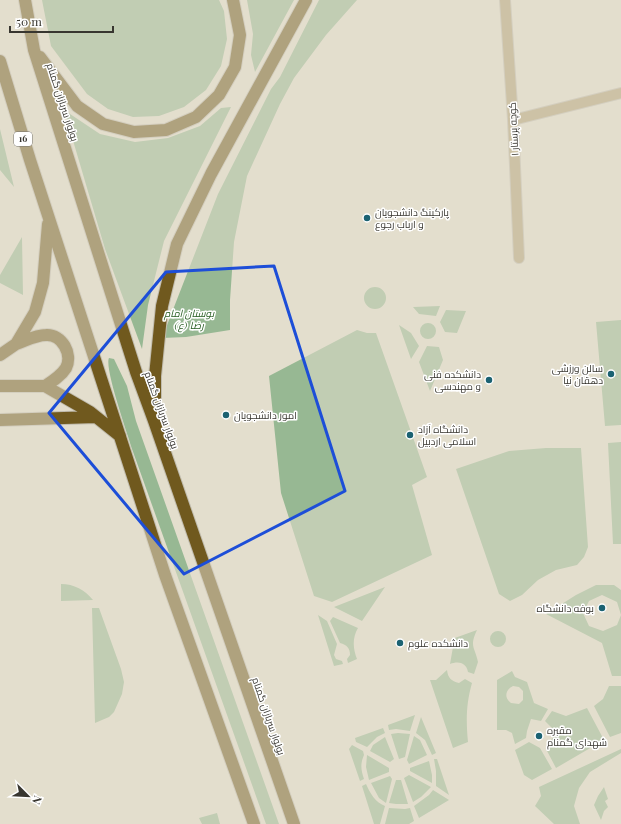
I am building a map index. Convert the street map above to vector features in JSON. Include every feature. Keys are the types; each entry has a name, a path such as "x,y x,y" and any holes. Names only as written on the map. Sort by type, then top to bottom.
{"highway":[{"name":"بولوار سربازان گمنام","path":"25,0 34,50 136,372 294,824"},
{"path":"34,50 77,106 103,124 134,132 166,130 196,117 219,95 235,67 240,35 233,0"},
{"path":"154,421 155,376 162,306 177,244 212,174 306,0"},
{"name":"16","path":"0,61 48,216"},
{"path":"16,344 35,312 43,283 48,216"},
{"path":"48,216 165,575 254,824"},
{"path":"0,354 16,344 40,336 54,336 60,340 67,351 68,359 66,367 62,374 45,386"},
{"path":"0,386 45,386 74,402 120,436"},
{"path":"0,420 96,417"}],"street":[{"name":"کوچه پرستار ۱","path":"504,0 513,120 518,258"},
{"path":"513,120 621,93"}],"highlighted area":[{"path":"274,266 345,491 184,574 49,413 166,272"}],"green space":[{"path":"42,0 219,0 224,11 227,39 221,66 206,90 184,107 159,116 133,117 108,109 87,94 51,46"},
{"path":"247,0 294,0 255,72 251,55 253,34"},
{"name":"بوستان امام رضا (ع)","path":"319,0 357,0 326,35 294,78 280,104 247,176 234,242 230,300 230,330 186,337 162,338 218,194 271,89 280,77"},
{"path":"231,107 164,241 148,305 142,349 105,249 64,110 100,134 135,142 168,138 200,126 221,108"},
{"path":"0,129 14,187 0,170"},
{"path":"22,237 23,295 0,283 0,275"},
{"path":"375,287 383,290 386,298 383,306 375,309 367,306 364,298 367,290"},
{"path":"440,306 436,316 419,314 413,307"},
{"path":"446,310 466,311 457,333 445,332 440,322"},
{"name":"سالن ورزشی دهقان نیا","path":"621,320 621,425 605,426 596,322"},
{"path":"428,323 435,328 436,331 431,338 428,339 421,334 420,331 425,324"},
{"path":"399,325 411,333 419,346 411,359"},
{"path":"357,330 367,333 376,333 427,477 412,485 432,555 332,602 314,596 281,493 269,376"},
{"path":"427,346 439,347 443,360 430,391 419,362"},
{"path":"109,358 114,359 127,386 136,421 279,824 266,824 132,449 113,387 108,364"},
{"path":"621,442 621,544 613,544 608,443"},
{"path":"546,448 581,448 588,547 584,557 577,565 556,570 538,580 522,595 510,601 499,594 456,469 509,451"},
{"path":"61,584 79,588 93,600 61,601"},
{"path":"596,585 614,585 621,590 621,615 621,676 612,676 602,643 546,614 576,595","holes":["602,595 617,602 621,615 617,625 603,631 589,626 583,613 589,601"]},
{"path":"385,587 362,621 334,607"},
{"path":"92,608 99,608 121,669 124,682 122,694 114,712 109,717 95,723"},
{"path":"318,615 327,621 337,644 334,655 336,659 342,661 343,664 334,666"},
{"path":"333,617 358,628 354,644 357,659 348,663 347,659 350,655 349,649 340,643 330,621"},
{"path":"477,630 473,640 473,647 478,662 474,674 468,672 464,664 450,664 453,647 452,639"},
{"path":"495,631 501,631 506,636 504,645 501,647 495,647 490,642 490,636"},
{"path":"447,670 450,679 459,683 465,679 472,683 467,712 468,742 453,748 430,680 436,680"},
{"path":"512,671 515,677 527,682 534,703 548,709 541,721 531,719 526,738 515,744 512,733 506,730 497,730 497,680","holes":["513,686 519,687 523,691 523,700 519,704 511,703 507,699 506,694"]},
{"path":"609,686 621,686 621,733 610,737 594,706 603,699"},
{"path":"587,708 604,740 556,768 546,749 556,732 545,721 552,711 566,716"},
{"path":"415,715 410,731 396,729 389,730 388,725"},
{"path":"421,717 436,753 432,755 425,740 416,733"},
{"path":"383,728 385,733 377,737 367,747 356,742 355,738"},
{"path":"391,734 410,734 405,757 399,759"},
{"path":"414,736 420,740 427,755 409,764 407,760"},
{"path":"385,737 394,759 390,762 370,751 373,745"},
{"path":"529,742 540,748 552,769 532,780 524,775 515,750"},
{"path":"352,745 363,751 364,755 361,767 364,779 360,781 349,749"},
{"path":"621,749 621,753 590,772 579,788 574,806 580,824 554,824 535,806 541,796 539,787"},
{"path":"367,755 389,768 389,772 369,780 366,767"},
{"path":"434,759 437,759 449,795 436,786"},
{"path":"429,761 432,783 410,771 410,768"},
{"path":"409,775 431,787 421,797 413,802 404,778"},
{"path":"390,776 392,779 386,803 379,798 371,783"},
{"path":"396,780 401,780 408,804 389,803"},
{"path":"366,784 376,800 385,806 380,824 374,824 362,786"},
{"path":"604,787 608,799 605,801 608,807 604,811 601,820 594,805"},
{"path":"433,790 449,800 419,818 414,806 429,795"},
{"path":"389,808 410,808 414,821 409,824 385,824"},
{"path":"217,813 220,824 202,824 199,818"}],"place":[{"name":"پارکینگ دانشجویان و ارباب رجوع","path":"367,218"},
{"name":"سالن ورزشی دهقان نیا","path":"611,374"},
{"name":"دانشکده فنی و مهندسی","path":"489,380"},
{"name":"امور دانشجویان","path":"226,415"},
{"name":"دانشگاه آزاد اسلامی اردبیل","path":"410,435"},
{"name":"بوفه دانشگاه","path":"602,608"},
{"name":"دانشکده علوم","path":"400,643"},
{"name":"مقبره شهدای گمنام","path":"539,736"}]}
